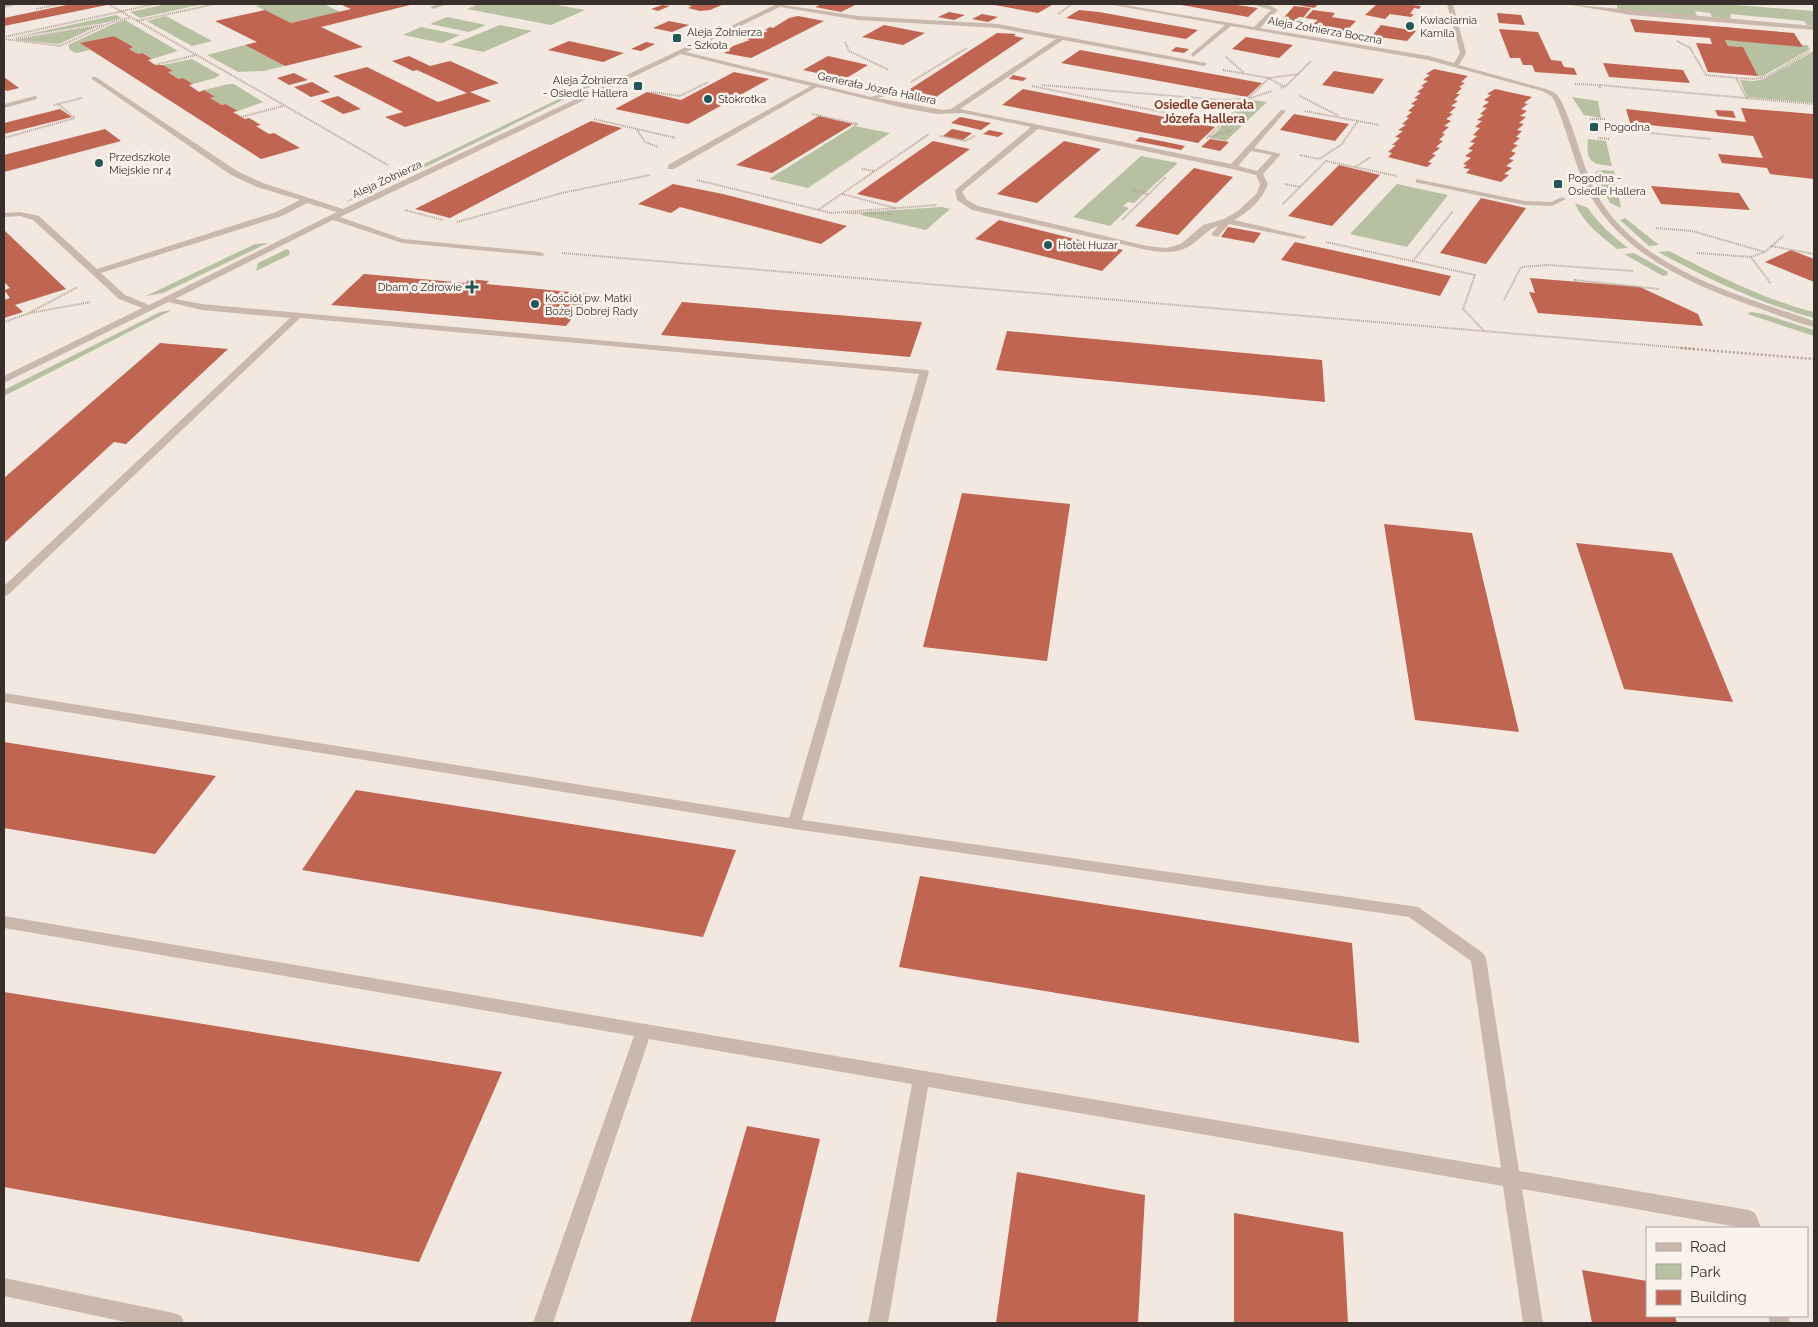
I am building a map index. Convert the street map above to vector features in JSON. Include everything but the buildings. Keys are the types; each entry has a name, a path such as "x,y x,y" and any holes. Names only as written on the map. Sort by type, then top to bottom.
{"street":[{"path":"4,6 16,4"},
{"path":"433,7 445,4"},
{"path":"781,4 858,18 1001,26 1204,64"},
{"name":"Aleja Żołnierza","path":"4,380 333,217 781,4"},
{"name":"Aleja Żołnierza Boczna","path":"1110,4 1402,53 1535,86 1553,95 1558,102 1598,204 1616,228 1648,253 1714,288 1765,308 1814,324"},
{"path":"1145,10 1153,4"},
{"path":"1254,4 1270,7 1275,10 1256,28"},
{"path":"1448,4 1463,53 1456,65"},
{"path":"1568,4 1631,13 1814,28"},
{"path":"1193,55 1230,24"},
{"path":"954,110 1060,38"},
{"name":"Generała Józefa Hallera","path":"682,52 939,115 954,110 963,111 1259,174"},
{"path":"94,78 234,173 260,185 344,212"},
{"path":"671,167 815,86"},
{"path":"870,98 896,92"},
{"path":"4,106 35,98"},
{"path":"1233,167 1283,111"},
{"path":"1036,127 962,187 958,192 964,202 975,208 1168,252 1184,246 1206,227 1227,221 1241,213 1260,194 1264,181 1259,174 1277,154"},
{"path":"1249,149 1277,154"},
{"path":"1420,181 1540,205 1552,204 1562,199"},
{"path":"96,272 279,214 307,200"},
{"path":"4,207 7,214 28,214 36,218 122,297 150,308"},
{"path":"333,217 402,241 540,254"},
{"path":"1227,221 1303,237"},
{"path":"1215,235 1227,221"},
{"path":"167,299 178,303 202,306 924,372 794,824"},
{"path":"4,592 298,315"},
{"path":"4,698 794,824 1413,911 1478,958 1533,1323"},
{"path":"4,922 1749,1219 1752,1227"},
{"path":"543,1323 644,1031"},
{"path":"878,1323 921,1079"},
{"path":"4,1287 174,1323"}],"path":[{"path":"108,4 391,167"},
{"path":"4,38 155,4"},
{"path":"137,21 215,4"},
{"path":"10,40 108,24 130,18"},
{"path":"4,38 60,46 108,24"},
{"path":"896,92 1001,26"},
{"path":"1673,40 1690,48 1706,75 1753,79 1766,77 1814,48"},
{"path":"846,42 849,51 896,74"},
{"path":"156,65 196,55"},
{"path":"1042,85 1222,100 1248,99 1287,86 1316,56"},
{"path":"904,78 912,82"},
{"path":"1736,78 1747,99"},
{"path":"999,80 1221,124 1229,131"},
{"path":"1600,88 1599,85 1814,104"},
{"path":"680,96 686,98"},
{"path":"4,138 75,118 58,104 76,100"},
{"path":"241,117 284,106"},
{"path":"818,210 963,111"},
{"path":"807,113 857,124 854,126"},
{"path":"592,118 708,145"},
{"path":"1344,119 1379,125"},
{"path":"1319,159 1340,145 1358,121"},
{"path":"636,129 645,142 661,149"},
{"path":"1608,129 1711,139"},
{"path":"1277,154 1295,154 1420,181"},
{"path":"1354,167 1371,157"},
{"path":"1260,228 1328,161"},
{"path":"862,168 874,171"},
{"path":"453,223 562,192 656,173"},
{"path":"1088,234 1115,227 1170,174"},
{"path":"696,180 831,213 964,202"},
{"path":"1131,190 1148,194"},
{"path":"1412,261 1469,191"},
{"path":"842,194 898,208"},
{"path":"842,212 853,214 892,214"},
{"path":"1652,228 1692,231 1765,252"},
{"path":"1695,252 1751,257 1765,252 1784,235"},
{"path":"1303,237 1475,275 1463,309 1484,331"},
{"path":"1771,246 1814,254"},
{"path":"554,253 1814,358"},
{"path":"1751,257 1772,285"},
{"path":"1504,300 1521,267 1548,265 1635,272"},
{"path":"1576,282 1575,280 1667,290"},
{"path":"27,314 80,286"},
{"path":"4,322 27,314 99,300"}],"green space":[{"path":"167,4 203,4 140,18 130,12"},
{"path":"265,4 324,4 340,12 291,23 256,6"},
{"path":"479,4 551,4 585,10 551,25 467,9"},
{"path":"1610,4 1722,4 1814,11 1814,26 1807,25 1804,21 1730,14 1731,19 1712,17 1710,13 1695,11 1697,16 1617,9 1617,5"},
{"path":"116,15 122,18 104,23 11,38"},
{"path":"166,16 212,41 192,46 147,21"},
{"path":"447,17 486,25 469,32 430,24"},
{"path":"125,20 178,51 152,59 144,53 138,54 129,49 132,47 114,36 81,43 90,50 76,53 70,50 68,45"},
{"path":"500,25 532,31 483,52 451,45"},
{"path":"98,26 59,44 17,40"},
{"path":"421,27 460,35 442,43 403,35"},
{"path":"1725,40 1807,45 1810,49 1763,76 1758,76 1743,47 1728,46"},
{"path":"245,45 285,66 263,71 238,72 207,55"},
{"path":"1814,51 1814,103 1747,97 1740,80 1754,81 1764,79"},
{"path":"192,59 220,75 193,84 183,78 178,79 168,72 172,71 163,65"},
{"path":"596,81 597,83 594,85 366,196 345,202"},
{"path":"234,84 263,102 238,111 227,104 222,105 210,98 214,97 204,90"},
{"path":"1572,97 1598,101 1601,118 1584,115"},
{"path":"1253,100 1267,102 1226,141 1210,138 1246,102"},
{"path":"854,126 890,133 808,188 769,179"},
{"path":"1588,139 1606,141 1612,166 1599,164 1591,160 1588,152"},
{"path":"1141,156 1178,163 1134,203 1128,202 1123,206 1129,208 1110,226 1073,217"},
{"path":"1597,171 1614,171 1621,208 1610,203 1595,174"},
{"path":"1397,184 1448,195 1407,247 1350,234"},
{"path":"1575,203 1588,208 1601,225 1628,248 1617,249 1593,229 1578,210"},
{"path":"942,207 950,209 926,230 861,215 864,212"},
{"path":"1625,218 1659,245 1649,246 1620,220"},
{"path":"268,243 163,293 146,296 255,244"},
{"path":"287,249 290,251 289,255 256,271 258,263"},
{"path":"1669,251 1758,293 1814,312 1814,318 1773,305 1734,289 1658,252"},
{"path":"1634,253 1668,272 1667,275 1663,276 1624,254"},
{"path":"172,310 4,396 4,390 160,312"},
{"path":"1751,312 1814,330 1814,336 1747,314"}],"place":[{"name":"Kwiaciarnia Kamila","path":"1410,26"},
{"name":"Aleja Żołnierza - Szkoła","path":"677,38"},
{"name":"Aleja Żołnierza - Osiedle Hallera","path":"638,86"},
{"name":"Stokrotka","path":"708,99"},
{"name":"Pogodna","path":"1594,127"},
{"name":"Przedszkole Miejskie nr 4","path":"99,163"},
{"name":"Pogodna - Osiedle Hallera","path":"1558,184"},
{"name":"Hotel Huzar","path":"1048,245"},
{"name":"Dbam o Zdrowie","path":"472,287"},
{"name":"Kościół pw. Matki Bożej Dobrej Rady","path":"535,304"}],"district":[{"name":"Osiedle Generała Józefa Hallera","path":"1204,112"}]}
